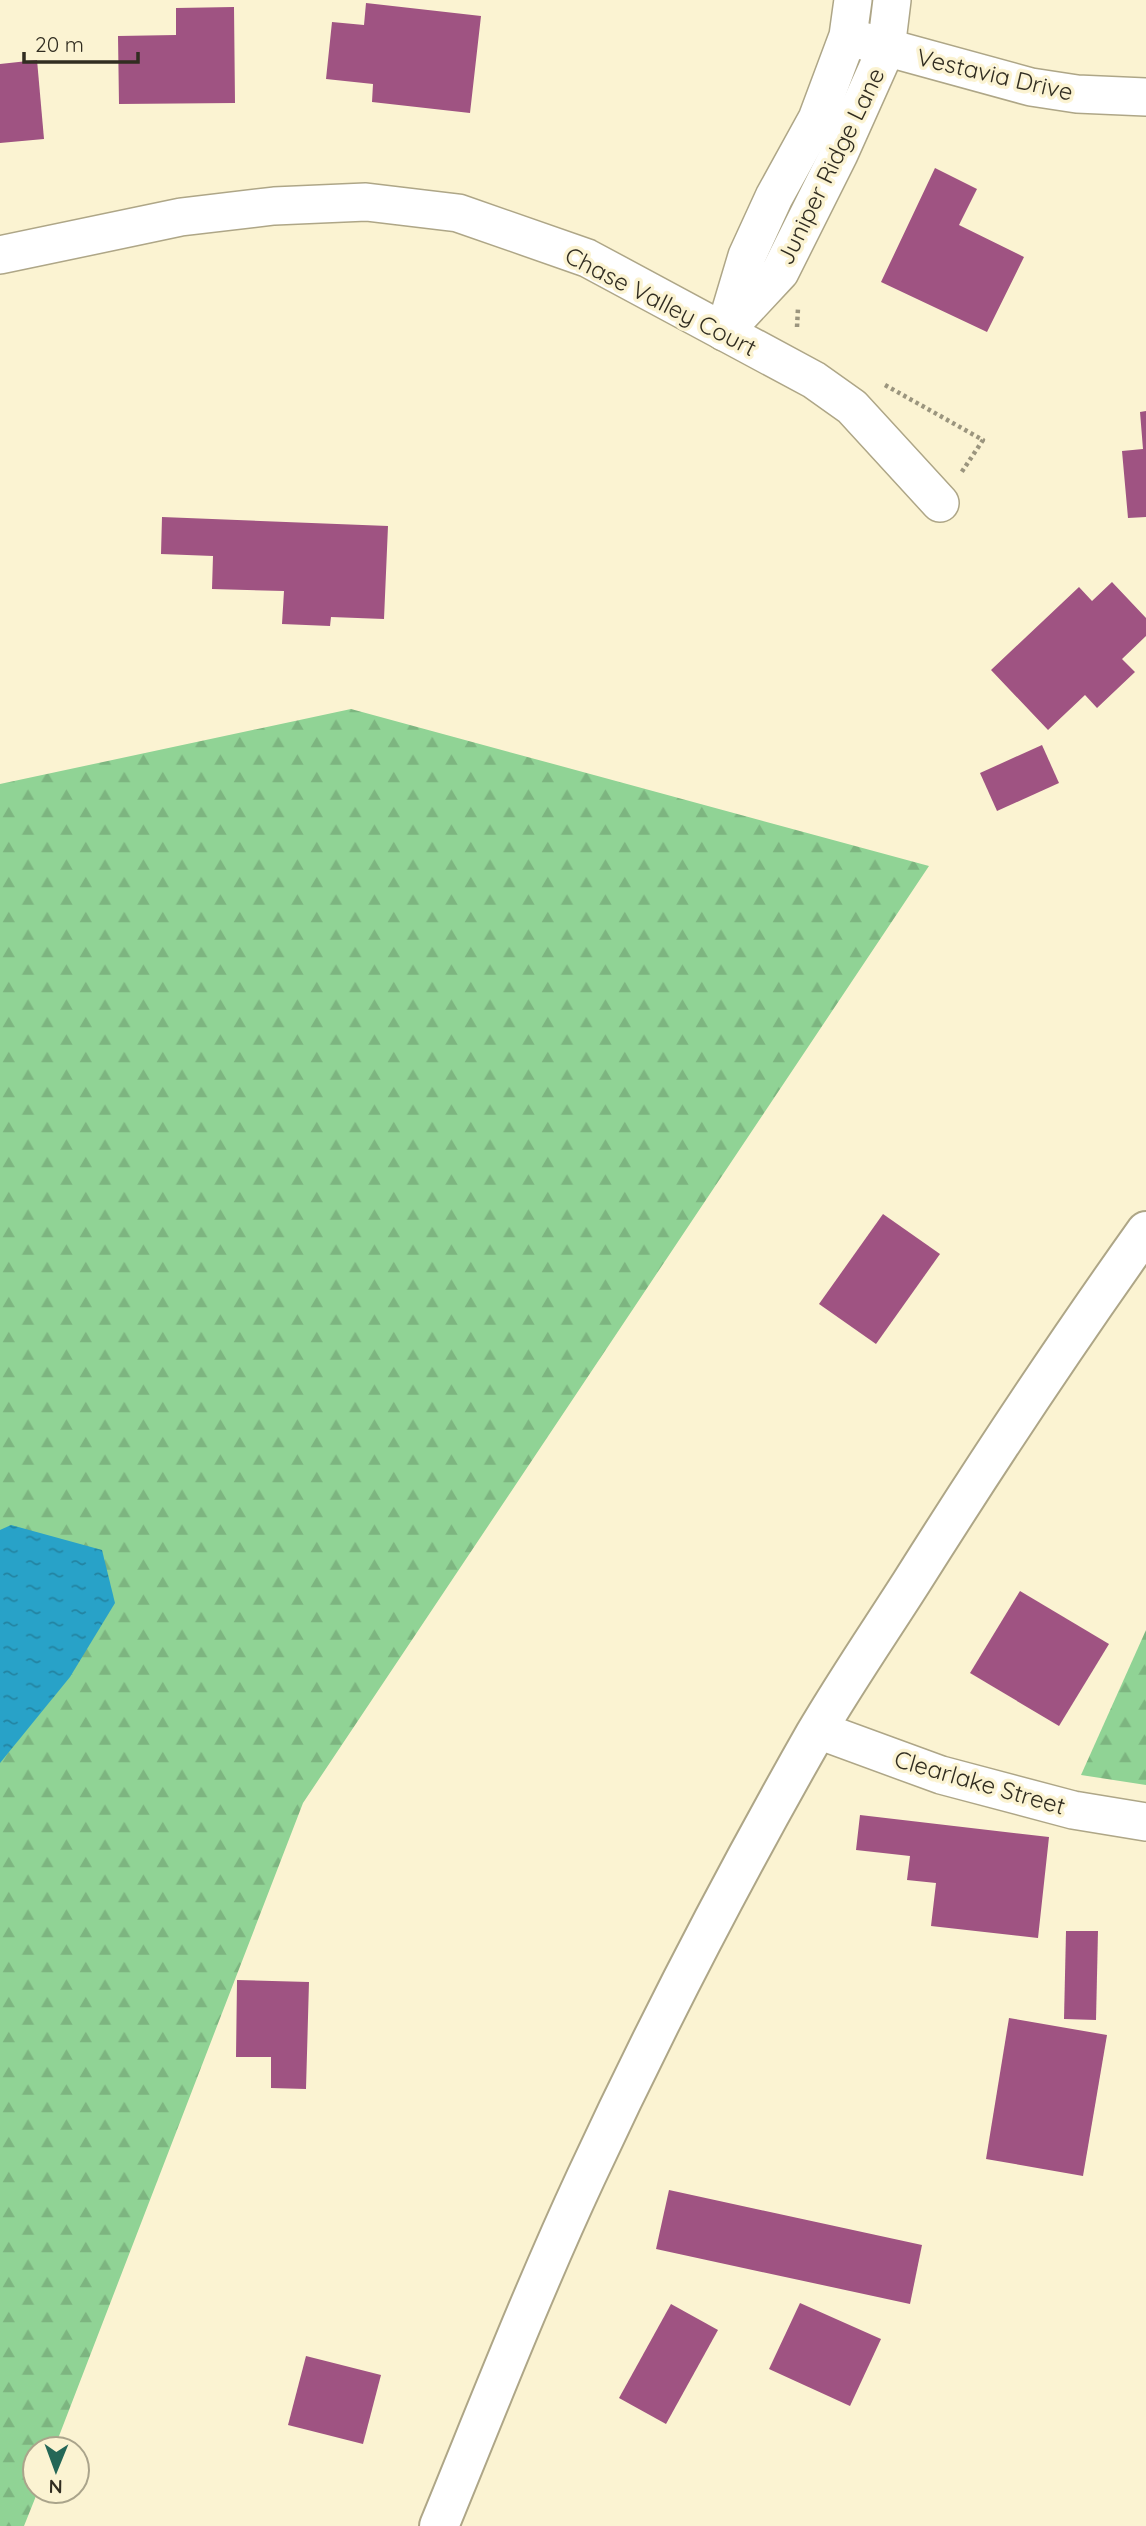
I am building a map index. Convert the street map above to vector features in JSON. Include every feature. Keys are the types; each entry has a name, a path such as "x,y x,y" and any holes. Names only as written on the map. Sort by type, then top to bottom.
{"main road":[{"path":"439,2526 531,2301 587,2175 647,2050 818,1730 941,1536 1092,1307 1146,1231"}],"street":[{"name":"Juniper Ridge Lane","path":"724,332 747,256 774,197 817,118 848,36 853,0"},
{"name":"Juniper Ridge Lane","path":"724,332 780,272 839,154 886,49 892,0"},
{"name":"Vestavia Drive","path":"848,36 886,49 1031,87 1077,94 1146,97"},
{"name":"Chase Valley Court","path":"0,255 181,217 274,206 366,202 458,213 587,258 814,380 852,407 940,503"},
{"name":"Clearlake Street","path":"818,1730 941,1775 1073,1810 1146,1822"}],"path":[{"path":"799,303 796,326 805,336"},
{"path":"875,379 984,440 940,503"}],"green space":[{"path":"351,709 929,866 303,1803 59,2435 21,2435 21,2505 32,2505 24,2526 0,2526 0,784"},
{"path":"1146,1630 1146,1785 1081,1775"}],"water":[{"path":"11,1525 102,1550 115,1603 70,1677 0,1763 0,1530"}],"building":[{"path":"366,3 481,16 470,113 372,102 373,84 326,79 332,22 364,25"},
{"path":"234,7 235,103 119,104 118,36 176,35 176,8"},
{"path":"37,60 44,139 0,143 0,64"},
{"path":"935,168 977,189 959,225 1024,257 987,332 881,282"},
{"path":"1146,411 1146,517 1128,518 1122,451 1143,449 1140,412"},
{"path":"162,517 388,526 384,619 331,617 330,626 282,624 284,591 212,589 213,556 161,554"},
{"path":"1112,582 1146,618 1146,636 1122,659 1135,672 1097,708 1085,695 1048,730 991,670 1079,587 1092,601"},
{"path":"1042,745 1059,783 997,811 980,773"},
{"path":"883,1214 940,1254 876,1344 819,1304"},
{"path":"1020,1591 1109,1644 1059,1726 970,1673"},
{"path":"860,1815 1049,1837 1038,1938 931,1926 936,1883 907,1880 910,1856 856,1850"},
{"path":"1066,1931 1098,1931 1096,2020 1064,2019"},
{"path":"237,1980 309,1982 306,2089 271,2088 271,2057 236,2057"},
{"path":"1009,2018 1107,2035 1083,2176 986,2159"},
{"path":"669,2190 922,2245 910,2304 656,2249"},
{"path":"800,2303 881,2339 850,2406 769,2369"},
{"path":"671,2304 718,2330 666,2424 619,2398"},
{"path":"306,2356 381,2375 363,2444 288,2425"}]}
